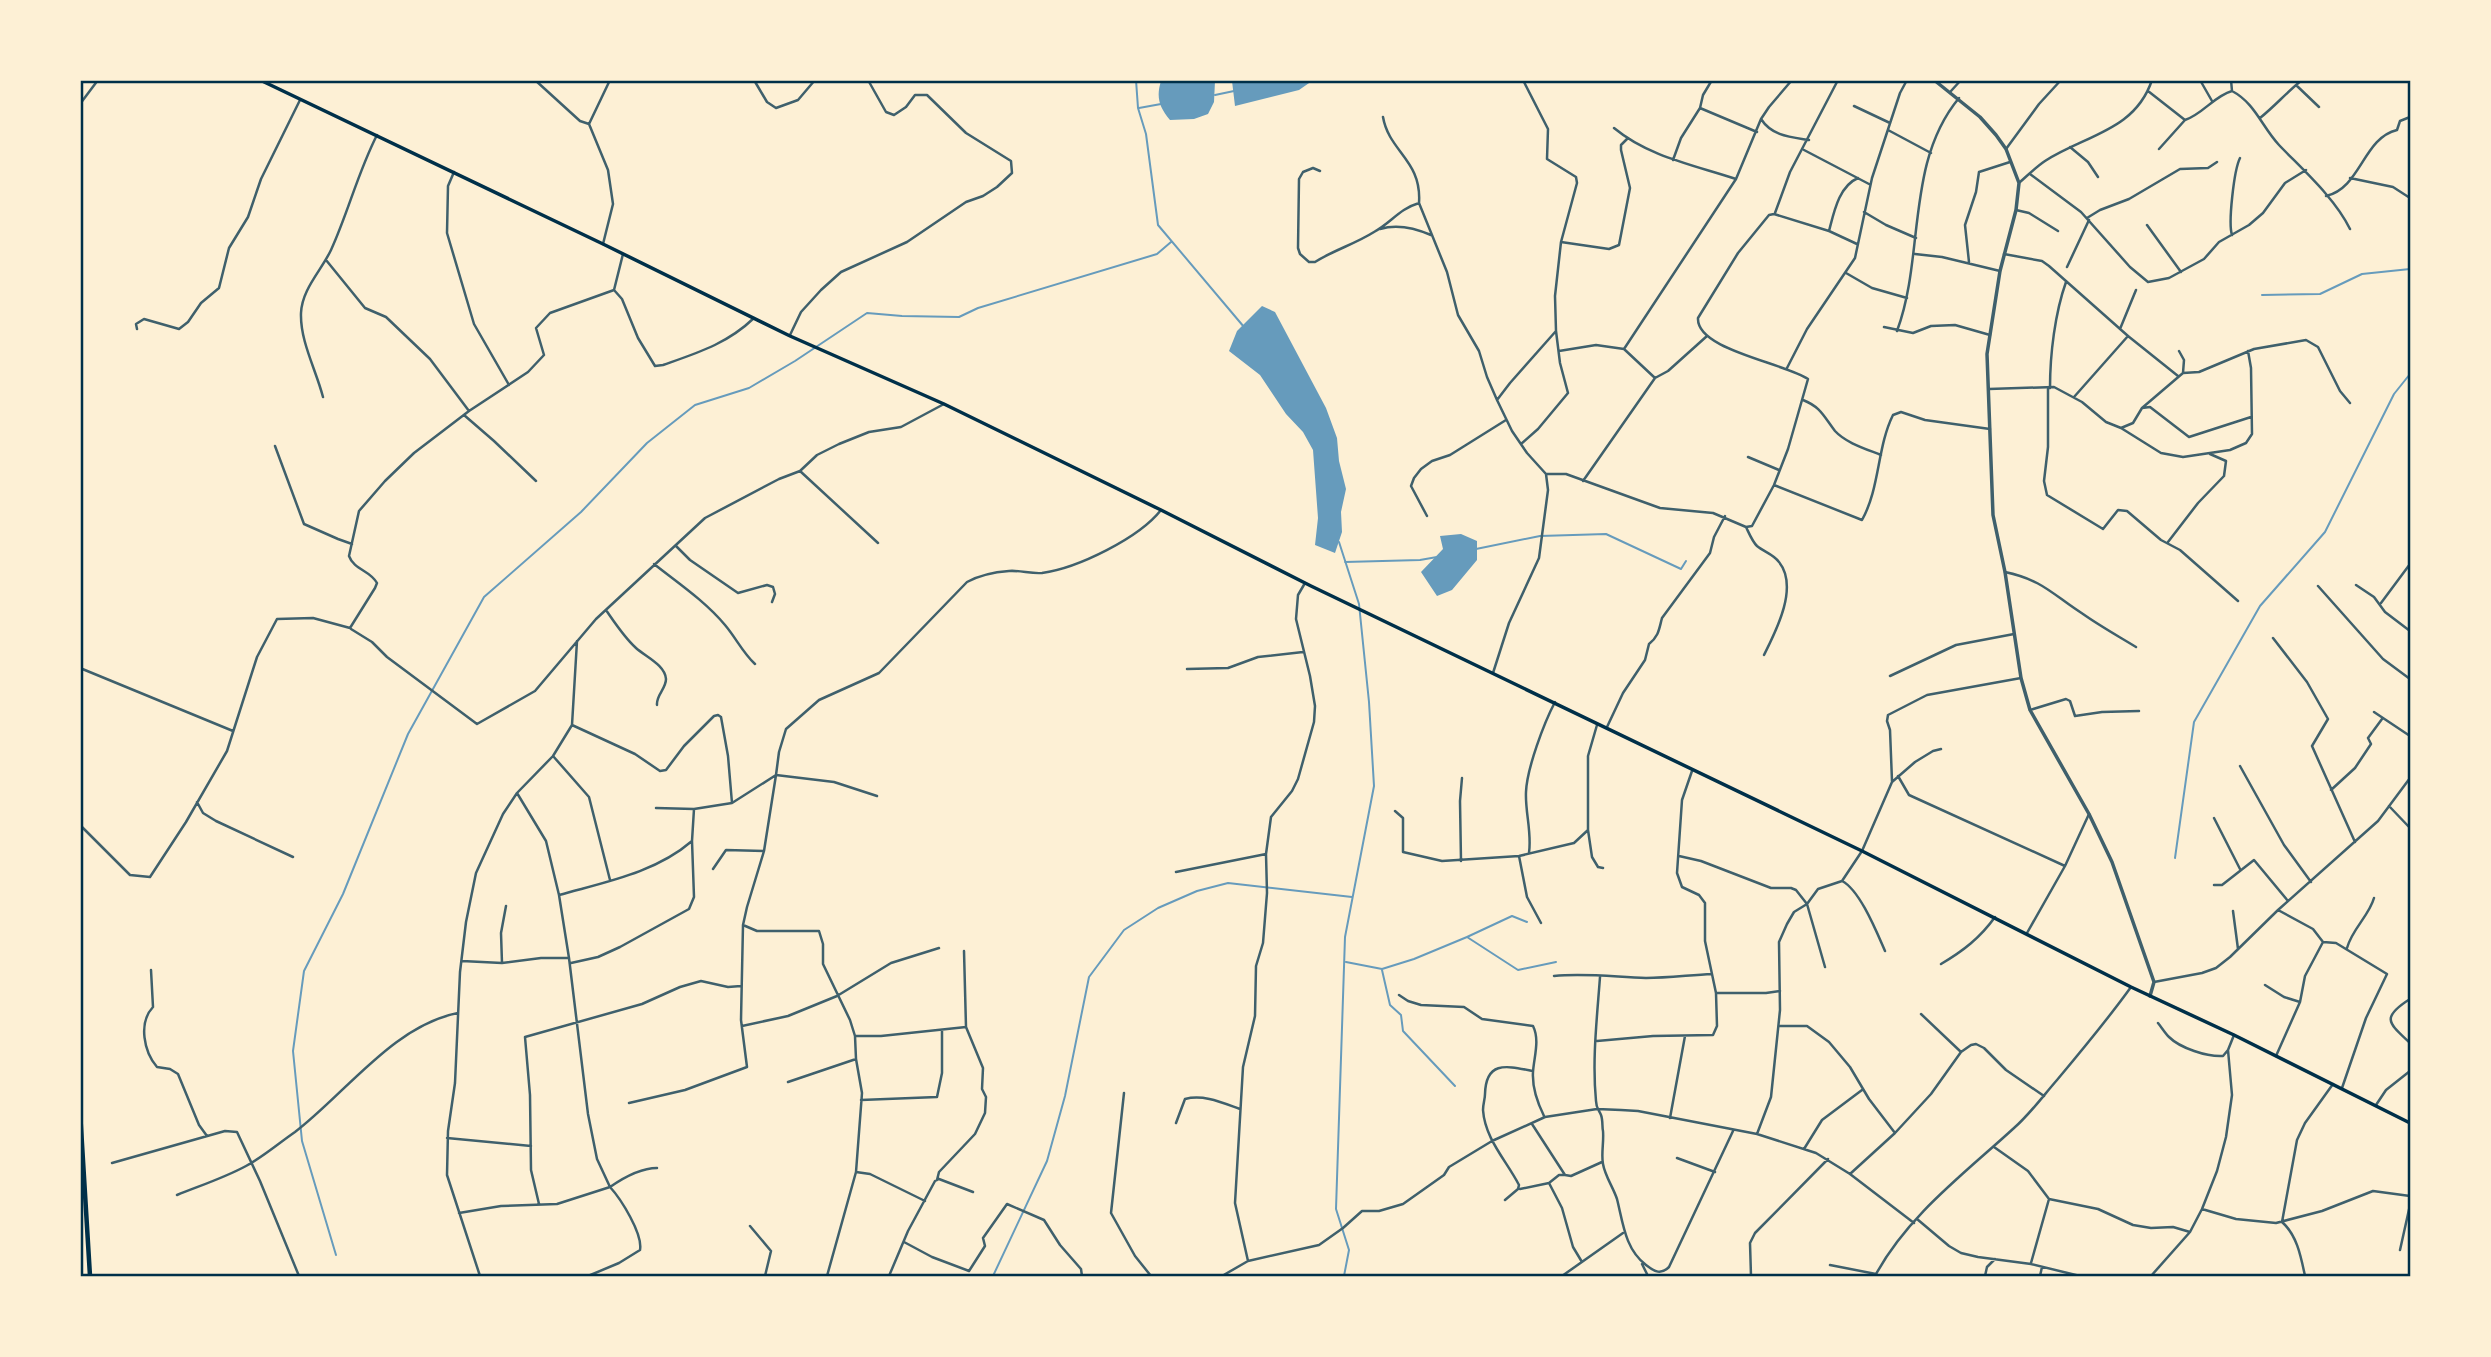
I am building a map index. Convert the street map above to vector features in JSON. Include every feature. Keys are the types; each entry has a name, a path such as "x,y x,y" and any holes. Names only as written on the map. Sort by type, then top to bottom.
{"highway":[{"path":"80,1111 90,1276"}],"main road":[{"path":"260,80 790,336 944,404 1305,583 1862,851 2131,987 2410,1123"}],"street":[{"path":"80,104 98,80"},
{"path":"535,80 580,121 589,124"},
{"path":"603,244 613,204 608,170 589,124 610,80"},
{"path":"754,80 767,103 776,108 798,100 815,80"},
{"path":"790,336 801,312 841,272 907,242 966,202 983,197 1012,173 1011,161 966,134 928,95 915,95 906,107 894,115 887,112 868,80"},
{"path":"1521,444 1567,397 1568,385 1556,331 1555,296 1564,222 1576,191 1576,177 1547,159 1548,129 1523,80"},
{"path":"1673,160 1681,138 1700,108 1703,94 1712,80"},
{"path":"1624,349 1736,179 1761,119 1792,80"},
{"path":"1774,214 1790,172 1804,150 1838,80"},
{"path":"1787,369 1807,329 1854,258 1870,184 1907,80"},
{"path":"1934,80 1980,117 2006,149 2019,183 2016,210 2000,271 1987,354 1993,515 2005,572 2021,678 2031,710 2090,814 2112,862 2154,982 2150,996"},
{"path":"1951,91 1961,80"},
{"path":"2006,149 2039,104 2061,80"},
{"path":"2019,183 2045,161 2123,122 2146,97 2152,80"},
{"path":"2200,80 2212,101"},
{"path":"2231,80 2232,90 2250,104 2277,143 2306,170 2350,229"},
{"path":"2260,118 2302,80"},
{"path":"2296,85 2319,107"},
{"path":"2159,149 2185,120 2232,90"},
{"path":"2148,91 2185,120"},
{"path":"1898,331 1908,298 1915,254 1922,180 1939,126 1959,98"},
{"path":"137,329 136,324 144,319 179,329 188,322 201,303 219,288 229,248 248,217 261,179 300,100"},
{"path":"1854,106 1890,123"},
{"path":"1700,108 1757,132"},
{"path":"1383,117 1389,138 1416,172 1419,203 1447,272 1458,315 1479,351 1506,420 1521,444 1546,474 1548,490 1539,558 1509,623 1493,673"},
{"path":"2326,196 2337,192 2356,175 2378,139 2397,130 2400,121 2410,117"},
{"path":"1761,119 1766,127 1776,134 1809,140"},
{"path":"1614,128 1627,139 1673,160 1736,179"},
{"path":"1887,130 1931,153"},
{"path":"323,397 304,334 301,313 305,295 326,260 377,135"},
{"path":"1560,242 1609,249 1619,246 1630,188 1621,150 1621,145 1627,139"},
{"path":"2070,147 2088,162 2098,177"},
{"path":"1804,150 1870,184"},
{"path":"2232,235 2229,225 2234,176 2239,158"},
{"path":"1969,262 1965,225 1976,192 1979,172 2012,162"},
{"path":"2067,267 2088,219 2101,209 2129,199 2180,169 2208,168 2217,162"},
{"path":"1320,171 1312,168 1299,179 1298,248 1305,260 1315,262 1390,226 1429,233 1434,237"},
{"path":"2030,174 2088,219 2130,267 2148,282 2169,278 2204,259 2219,242 2249,225 2263,213 2285,183 2306,170"},
{"path":"454,172 449,186 447,233 474,324 509,385"},
{"path":"1829,231 1842,194 1847,185 1858,177"},
{"path":"2350,178 2393,187 2410,198"},
{"path":"1380,229 1397,213 1419,203"},
{"path":"2016,210 2029,214 2057,231"},
{"path":"1864,212 1886,225 1916,237"},
{"path":"1746,527 1752,526 1774,485 1808,379 1724,346 1707,336 1698,324 1698,317 1765,218 1774,214 1829,231 1857,244"},
{"path":"2147,225 2181,272"},
{"path":"614,290 623,254"},
{"path":"1915,254 1969,262 2000,271"},
{"path":"2004,254 2042,261 2119,329 2178,376"},
{"path":"326,260 365,308 386,317 430,359 469,411"},
{"path":"1846,273 1872,288 1908,298"},
{"path":"2066,282 2056,327 2049,388 2048,447 2044,481 2048,495 2103,529 2118,510 2127,511 2154,535 2179,550 2238,601"},
{"path":"350,628 377,583 374,577 351,561 349,556 359,511 414,453 469,411 528,372 544,355 536,328 550,313 614,290"},
{"path":"614,290 622,299 638,338 655,366 716,345 738,333 754,318"},
{"path":"2119,329 2136,290"},
{"path":"1884,327 1913,333 1931,326 1955,325 1990,335"},
{"path":"1497,400 1556,331"},
{"path":"1583,481 1656,378 1668,371 1707,336"},
{"path":"2074,398 2128,336"},
{"path":"2121,428 2133,424 2142,408 2183,373 2199,372 2248,351 2306,340 2318,347 2340,391 2350,403"},
{"path":"1559,351 1596,345 1624,349 1656,378"},
{"path":"2179,351 2184,360 2183,373"},
{"path":"1989,389 2054,387 2106,422 2121,428 2161,453 2183,457 2210,454 2246,443 2252,434 2251,368 2248,351"},
{"path":"1803,400 1813,404 1847,440 1882,455"},
{"path":"80,825 131,875 150,877 227,751 257,657 277,619 313,618 350,628 477,724 535,691 606,610 705,518 800,471 817,456 839,444 869,432 901,427 944,404"},
{"path":"2142,408 2150,407 2189,437 2251,416"},
{"path":"1774,485 1862,520 1875,485 1893,415 1899,412 1925,420 1991,429"},
{"path":"464,415 495,440 536,481"},
{"path":"1427,516 1411,486 1414,478 1433,461 1450,455 1506,420"},
{"path":"275,446 304,524 352,544"},
{"path":"2168,543 2198,503 2224,476 2225,461 2210,454"},
{"path":"1748,457 1779,470"},
{"path":"800,471 878,543"},
{"path":"1546,474 1566,474 1660,508 1725,516 1746,527 1757,546 1770,553 1782,565 1785,577 1786,595 1782,619 1764,655"},
{"path":"629,1103 685,1090 746,1069 742,1043 743,925 764,851 779,752 786,729 818,700 879,673 967,582 985,575 1009,571 1044,573 1078,564 1140,529 1161,510"},
{"path":"1607,727 1623,693 1645,660 1649,644 1655,640 1661,627 1662,618 1710,553 1714,537 1725,516"},
{"path":"676,547 738,593 767,585 773,587 775,594 772,602"},
{"path":"654,564 691,593 725,625 755,664"},
{"path":"2381,603 2410,565"},
{"path":"2005,572 2048,587 2077,610 2136,647"},
{"path":"1248,1261 1235,1203 1243,1067 1255,1016 1256,966 1263,943 1267,893 1266,854 1271,817 1298,779 1314,722 1315,706 1310,676 1296,619 1298,595 1305,583"},
{"path":"2318,586 2383,659 2410,679"},
{"path":"2356,586 2374,597 2390,617 2410,631"},
{"path":"606,610 629,641 663,671 666,679 656,700 657,705"},
{"path":"1891,676 1956,645 2014,634"},
{"path":"2273,638 2306,682 2328,719 2312,746 2355,842"},
{"path":"480,1276 447,1175 447,1138 454,1083 462,961 476,873 503,814 517,793 553,756 572,725 577,642"},
{"path":"1188,669 1228,668 1258,657 1303,652"},
{"path":"80,668 233,731"},
{"path":"1892,782 1888,715 1927,695 2021,678"},
{"path":"2031,710 2066,699 2070,701 2075,716 2140,711"},
{"path":"1529,853 1527,778 1546,719 1555,702"},
{"path":"2374,712 2410,736"},
{"path":"572,725 635,754 660,771 666,770 684,746 718,715 721,717 729,756 732,803"},
{"path":"2331,790 2355,768 2371,744 2368,738 2382,719"},
{"path":"1598,722 1588,756 1588,830 1592,857 1598,867 1603,868"},
{"path":"1757,1134 1771,1097 1780,991 1779,942 1794,912 1807,904 1818,889 1842,881 1862,851 1892,782 1933,751 1941,749"},
{"path":"553,756 589,797 611,881"},
{"path":"2240,766 2284,845 2311,882"},
{"path":"1597,1041 1713,1035 1717,1026 1716,993 1705,941 1704,898 1687,891 1679,881 1677,873 1682,800 1693,769"},
{"path":"656,808 694,809 732,803 776,775 834,782 877,796"},
{"path":"1898,775 1909,795 2065,866"},
{"path":"1461,861 1462,778"},
{"path":"2154,982 2217,968 2378,821 2410,778"},
{"path":"517,793 546,841 559,895 570,961 588,1114 597,1159 610,1187 619,1196 639,1236 641,1247 638,1254 588,1276"},
{"path":"197,802 203,813 216,821 293,857"},
{"path":"2389,806 2410,828"},
{"path":"462,961 502,963 541,958 570,961 598,957 689,909 694,897 694,809"},
{"path":"1395,811 1403,818 1401,833 1405,838 1404,852 1442,861 1519,856 1574,843 1588,830"},
{"path":"2026,933 2065,866 2090,814"},
{"path":"2214,818 2241,869"},
{"path":"559,895 611,881 661,863 692,841"},
{"path":"713,869 726,850 764,851"},
{"path":"1176,872 1266,854"},
{"path":"1519,856 1527,897 1541,923"},
{"path":"1679,856 1701,861 1771,888 1796,890 1807,904 1825,967"},
{"path":"2214,885 2222,885 2254,860 2288,901"},
{"path":"1842,881 1848,884 1859,901 1885,951"},
{"path":"2347,948 2374,898"},
{"path":"502,963 501,933 506,906"},
{"path":"2278,910 2313,929 2323,942 2336,943 2347,948 2387,974 2366,1018 2342,1088"},
{"path":"2232,911 2239,950"},
{"path":"1941,964 1971,945 1995,917"},
{"path":"743,925 757,930 819,931 823,944 822,964 850,1020 855,1036 861,1100 856,1172 827,1276"},
{"path":"2276,1056 2300,1002 2305,976 2323,942"},
{"path":"742,1026 788,1016 837,996 891,963 939,948"},
{"path":"889,1276 939,1172 975,1134 985,1113 983,1068 966,1027 964,951"},
{"path":"151,970 154,1000 153,1007 145,1017 144,1026 150,1058 157,1067 170,1069 178,1074 199,1125 207,1136"},
{"path":"1554,976 1574,974 1644,978 1712,974"},
{"path":"1601,977 1594,1072 1597,1110 1601,1114 1604,1138 1602,1162 1616,1195 1624,1226 1623,1233 1648,1276"},
{"path":"539,1204 533,1179 525,1037 642,1004 680,986 701,981 728,987 741,986"},
{"path":"2264,985 2284,997 2300,1002"},
{"path":"1830,1265 1875,1275 1915,1221 1959,1175 2015,1127 2043,1096 2131,987"},
{"path":"1716,993 1780,991"},
{"path":"1399,995 1408,1001 1421,1004 1468,1008 1482,1019 1533,1026 1536,1036 1533,1071 1535,1094 1545,1117"},
{"path":"2410,999 2395,1010 2390,1021 2391,1026 2410,1043"},
{"path":"177,1195 251,1163 295,1132 416,1028 440,1016 458,1013"},
{"path":"1921,1014 1961,1052"},
{"path":"2158,1023 2170,1038 2217,1057 2223,1056 2228,1050 2234,1035"},
{"path":"1778,1026 1807,1026 1840,1054 1895,1133"},
{"path":"855,1036 881,1037 966,1027"},
{"path":"861,1100 937,1097 942,1073 942,1031"},
{"path":"1670,1118 1685,1036"},
{"path":"1850,1174 1895,1133 1931,1094 1961,1052 1971,1045 1984,1048 2006,1070 2043,1096"},
{"path":"2151,1276 2190,1232 2217,1171 2226,1137 2232,1095 2228,1050"},
{"path":"788,1082 856,1059"},
{"path":"1518,1189 1516,1180 1492,1141 1483,1106 1485,1081 1488,1074 1504,1066 1533,1071"},
{"path":"2376,1105 2386,1090 2410,1071"},
{"path":"2282,1222 2297,1140 2305,1123 2333,1084"},
{"path":"1804,1149 1822,1120 1863,1089"},
{"path":"1124,1093 1111,1213 1135,1256 1151,1276"},
{"path":"1176,1122 1185,1099 1190,1097 1210,1099 1240,1109"},
{"path":"1222,1276 1248,1261 1319,1245 1362,1211 1379,1211 1403,1204 1444,1175 1449,1167 1492,1141 1545,1117 1597,1110 1638,1111 1757,1134 1804,1149 1828,1159 1961,1253 2031,1264 2080,1276"},
{"path":"1532,1124 1565,1175"},
{"path":"1640,1261 1658,1273 1669,1267 1734,1130"},
{"path":"112,1163 225,1131 237,1132 299,1276"},
{"path":"447,1138 531,1146"},
{"path":"1992,1146 2028,1171 2049,1199 2098,1209 2133,1225 2173,1227 2190,1232"},
{"path":"1677,1158 1715,1172"},
{"path":"1751,1276 1750,1243 1755,1233 1828,1159"},
{"path":"1505,1200 1518,1189 1549,1183 1559,1175 1571,1176 1602,1162"},
{"path":"459,1213 501,1206 557,1204 610,1187 633,1174 657,1168"},
{"path":"856,1172 870,1174 925,1201"},
{"path":"937,1180 974,1192"},
{"path":"1549,1183 1562,1208 1573,1247 1582,1262"},
{"path":"2202,1209 2236,1219 2276,1223 2322,1211 2373,1191 2410,1196"},
{"path":"2031,1264 2049,1199"},
{"path":"904,1242 932,1257 969,1271 985,1246 982,1238 1007,1204 1044,1220 1060,1245 1081,1269 1082,1276"},
{"path":"2400,1250 2410,1205"},
{"path":"2282,1222 2290,1229 2305,1276"},
{"path":"750,1226 771,1251 765,1276"},
{"path":"1562,1276 1623,1233"},
{"path":"1985,1276 1987,1267 1995,1259"},
{"path":"2040,1276 2042,1267"}],"water":[{"path":"1232,80 1312,81 1299,90 1235,106"},
{"path":"1161,81 1215,81 1214,102 1208,114 1194,119 1170,120 1160,102"},
{"path":"1262,306 1275,312 1326,408 1337,438 1346,489 1341,512 1342,532 1335,553 1315,545 1318,518 1313,450 1303,432 1286,414 1260,375 1229,351 1237,331"},
{"path":"1461,534 1477,541 1477,560 1452,590 1437,596 1421,572 1443,549 1440,536"}],"waterway":[{"path":"1136,80 1138,108 1146,134 1158,225 1244,327"},
{"path":"1215,95 1234,91"},
{"path":"1139,108 1161,104"},
{"path":"336,1255 302,1141 293,1051 304,971 343,894 408,734 484,597 581,512 647,443 695,405 749,388 867,313 959,317 978,308 1157,254 1171,242"},
{"path":"2262,295 2320,294 2362,274 2410,269"},
{"path":"2175,858 2194,722 2260,606 2325,532 2394,394 2410,374"},
{"path":"1476,549 1540,536 1606,534 1681,569 1686,561"},
{"path":"1339,542 1359,604 1374,786 1345,937 1336,1209 1349,1250 1344,1276"},
{"path":"1345,562 1437,557"},
{"path":"993,1276 1047,1161 1065,1096 1089,977 1124,930 1158,908 1197,891 1228,883 1352,897"},
{"path":"1467,937 1512,916 1527,922"},
{"path":"1346,962 1382,969 1467,937 1518,970 1556,962"},
{"path":"1382,970 1390,1005 1401,1015 1403,1031 1455,1086"}]}
